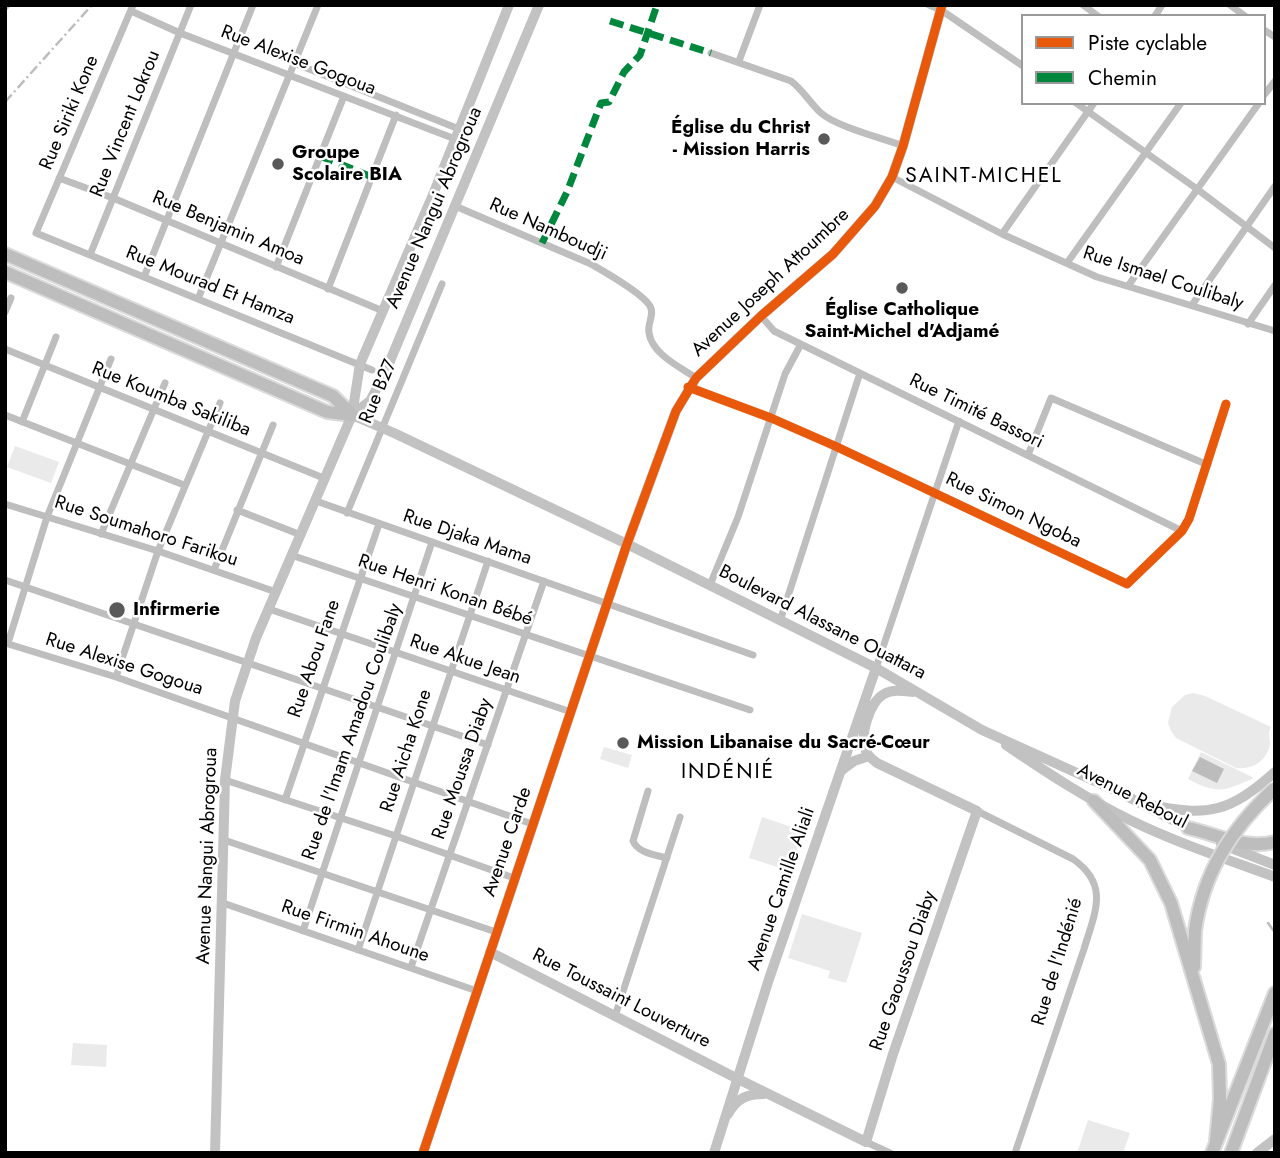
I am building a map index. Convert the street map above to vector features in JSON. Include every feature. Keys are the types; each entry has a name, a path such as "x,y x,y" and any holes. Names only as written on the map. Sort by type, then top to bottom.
{"highway":[{"path":"5,254 333,396 352,415"},
{"path":"5,271 327,412 352,415"},
{"path":"1198,998 1193,953 1204,886 1219,855 1242,823 1275,788"},
{"path":"1094,801 1137,843 1150,860 1171,903 1219,1064 1220,1099 1214,1147"},
{"path":"1188,828 1248,844 1264,845 1275,842"},
{"path":"1214,1147 1275,993"},
{"path":"1231,1153 1275,1034"}],"main road":[{"name":"Avenue Nangui Abrogroua","path":"215,1153 225,780 235,701 247,663 291,555 352,415 360,365 509,5"},
{"name":"Avenue Nangui Abrogroua","path":"352,415 370,401 385,373 539,5"},
{"name":"Avenue Joseph Attoumbre","path":"627,544 676,411 688,387 761,316 833,254 875,206 892,177 903,146 942,8"},
{"name":"Boulevard Alassane Ouattara","path":"352,415 710,585 876,668 982,730 1055,761 1188,828 1275,865"},
{"name":"Avenue Carde","path":"423,1153 627,544"},
{"name":"Avenue Camille Aliali","path":"714,1153 736,1078 876,668"},
{"path":"842,771 854,761 869,756 864,744 872,709 878,699 886,693 898,690 920,693"},
{"name":"Avenue Reboul","path":"982,730 1094,801 1160,834 1275,877"},
{"name":"Rue de l'Indénié","path":"869,756 885,767 977,811"},
{"path":"1140,803 1183,811 1221,808 1241,799 1275,772"},
{"name":"Rue Gaoussou Diaby","path":"866,1142 893,1054 977,811"},
{"name":"Rue Toussaint Louverture","path":"490,952 866,1142"},
{"name":"Avenue Camille Aliali","path":"723,1123 739,1099 748,1094 768,1094"},
{"path":"1257,1153 1275,1139"}],"street":[{"name":"Rue Vincent Lokrou","path":"90,255 191,5"},
{"path":"144,277 253,5"},
{"path":"198,299 318,5"},
{"path":"739,61 760,5"},
{"path":"929,5 942,8 1021,65"},
{"name":"Rue Alexise Gogoua","path":"132,8 180,33 396,116 457,134"},
{"name":"Rue Siriki Kone","path":"36,233 132,8"},
{"path":"711,53 791,81 802,89 823,114 852,128 903,146"},
{"path":"294,62 457,134"},
{"path":"276,267 344,96"},
{"path":"1079,105 1275,248"},
{"path":"1002,234 1092,105"},
{"path":"1067,264 1180,105"},
{"path":"1128,286 1258,105"},
{"path":"328,289 396,116"},
{"name":"Rue Ismael Coulibaly","path":"892,177 1002,234 1097,277 1275,331"},
{"name":"Rue Benjamin Amoa","path":"60,178 383,311"},
{"path":"1192,305 1275,186"},
{"name":"Rue Namboudji","path":"455,206 591,264 610,275 648,303 653,313 648,332 658,351 696,377"},
{"name":"Rue Mourad Et Hamza","path":"36,233 372,370"},
{"name":"Rue B27","path":"347,513 442,284"},
{"path":"1248,324 1275,285"},
{"path":"5,312 11,299"},
{"name":"Rue Timité Bassori","path":"761,316 774,331 1182,531"},
{"path":"22,422 56,337"},
{"path":"710,585 738,517 785,374 801,344"},
{"name":"Rue Koumba Sakiliba","path":"5,349 326,479"},
{"path":"6,643 47,517 111,359"},
{"path":"780,621 860,373"},
{"path":"102,534 165,383"},
{"name":"Rue Simon Ngoba","path":"688,387 771,418 835,446 1127,584 1182,531 1193,510 1226,404"},
{"path":"1028,455 1051,398 1208,466"},
{"path":"116,677 158,551 220,403"},
{"path":"5,415 184,485"},
{"path":"876,668 959,421"},
{"path":"214,570 273,425"},
{"name":"Rue Djaka Mama","path":"316,501 378,527 488,561 754,655"},
{"name":"Rue Soumahoro Farikou","path":"5,504 158,551 276,592"},
{"path":"237,510 300,535"},
{"name":"Rue Abou Fane","path":"285,800 378,527"},
{"name":"Rue de l'Imam Amadou Coulibaly","path":"303,931 432,542"},
{"name":"Rue Henri Konan Bébé","path":"291,555 750,710"},
{"name":"Rue Aicha Kone","path":"358,950 488,561"},
{"path":"5,580 488,745"},
{"name":"Rue Moussa Diaby","path":"411,967 544,581"},
{"name":"Rue Akue Jean","path":"269,609 571,712"},
{"name":"Rue Alexise Gogoua","path":"6,643 116,677 533,824"},
{"path":"225,780 397,836 514,878"},
{"path":"648,792 633,841 641,850 667,858"},
{"name":"Rue de l'Indénié","path":"977,811 1073,859 1093,877 1097,888 1093,919 1084,949 1015,1153"},
{"path":"615,1017 680,817"},
{"path":"224,840 496,932"},
{"name":"Rue Firmin Ahoune","path":"223,903 477,991"},
{"path":"866,1142 890,1153"}],"shaded area":[{"path":"15,446 59,462 51,483 7,467"},
{"path":"1193,693 1271,727 1269,749 1263,759 1253,766 1236,768 1176,738 1168,723 1172,707 1185,695"},
{"path":"604,747 632,755 628,768 600,759"},
{"path":"1201,752 1254,778 1221,789 1198,784 1188,779"},
{"path":"1200,757 1224,769 1217,783 1192,771"},
{"path":"762,817 803,831 790,871 749,858"},
{"path":"802,914 862,933 846,983 828,978 830,971 788,958"},
{"path":"73,1043 107,1045 106,1067 71,1065"},
{"path":"1088,1120 1130,1133 1123,1153 1077,1153"}],"waterway":[{"path":"1268,923 1273,930"}],"railway":[{"path":"5,102 92,5"}],"marked path":[{"path":"542,243 567,192 601,103 609,102 624,72 640,55 657,5"},
{"path":"610,21 711,53"},
{"path":"320,156 372,177"}],"cycle path":[{"path":"423,1153 627,544 676,411 696,378 761,316 833,254 875,206 892,177 903,146 942,5"},
{"path":"688,387 771,418 835,446 1127,584 1182,531 1189,519 1226,404"}],"place":[{"name":"Église du Christ - Mission Harris","path":"824,139"},
{"name":"Groupe Scolaire BIA","path":"278,164"},
{"name":"Église Catholique Saint-Michel d'Adjamé","path":"902,288"},
{"name":"Infirmerie","path":"117,610"},
{"name":"Mission Libanaise du Sacré-Cœur","path":"623,743"}],"district":[{"name":"SAINT-MICHEL","path":"984,177"},
{"name":"INDÉNIÉ","path":"728,773"}]}
